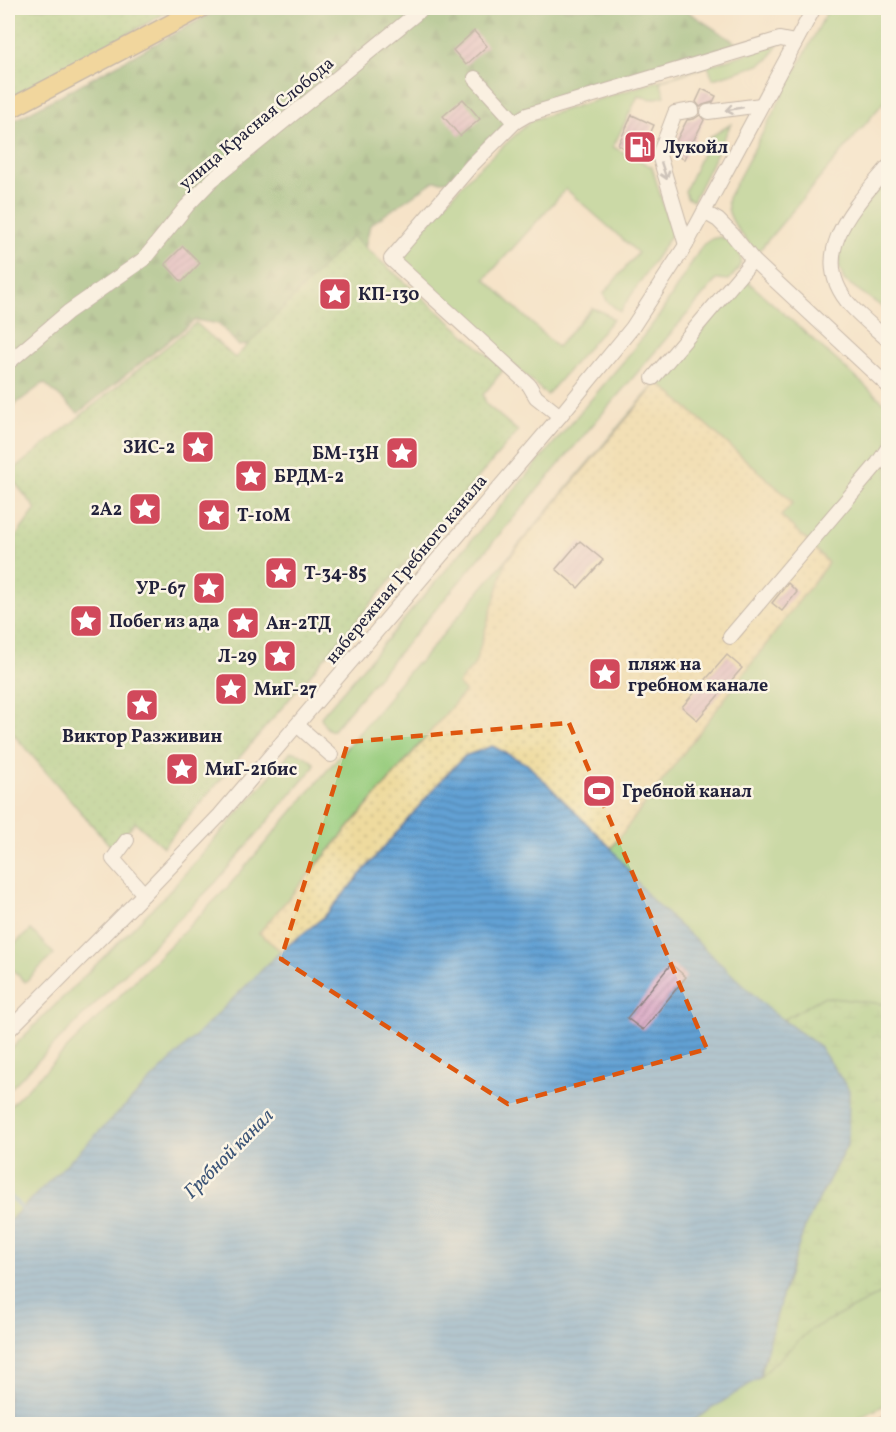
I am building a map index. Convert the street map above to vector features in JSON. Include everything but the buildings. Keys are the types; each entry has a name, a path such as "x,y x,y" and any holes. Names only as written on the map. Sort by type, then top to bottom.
{"main road":[{"path":"8,110 201,8"}],"street":[{"name":"улица Красная Слобода","path":"8,363 68,312 144,259 187,206 212,180 423,8"},
{"path":"814,8 704,212 718,220 753,260 888,386"},
{"path":"560,416 536,397 530,385 391,259 471,166 515,122 527,115 780,39 795,42"},
{"path":"475,78 515,122"},
{"path":"708,112 761,105"},
{"path":"687,245 659,155 675,112 692,110"},
{"path":"888,167 845,220 833,250 833,267 838,285 850,305 888,340"},
{"name":"набережная Гребного канала","path":"8,1032 219,815 560,416 632,328 687,245 704,212"},
{"path":"653,378 753,260"},
{"path":"730,637 878,463 888,448"},
{"path":"297,725 331,755"},
{"path":"127,840 113,859 144,894"},
{"path":"882,1425 888,1421"}],"highlighted area":[{"path":"569,723 707,1049 508,1104 281,959 348,742"}],"green space":[{"path":"8,8 175,8 8,99"},
{"path":"221,8 682,8 741,46 521,114 448,181 434,181 370,225 361,267 277,337 239,346 219,324 195,320 78,413 44,383 17,403 8,414 8,124"},
{"path":"829,8 888,8 888,97 757,253 732,220 728,198"},
{"path":"778,44 769,59 759,65 713,79 708,66 660,81 665,96 652,99 638,96 613,147 652,167 672,234 620,312 607,301 604,293 638,253 566,189 485,279 557,347 592,308 613,319 547,395 396,259 471,175 532,120"},
{"path":"731,124 693,201 687,198 685,191 710,137"},
{"path":"888,177 888,311 844,280 839,266 840,246 846,229"},
{"path":"352,236 504,369 483,395 487,405 518,431 163,847 135,822 113,849 8,728 8,573 16,565 15,538 36,509 8,474 196,323 235,358"},
{"path":"720,237 730,242 740,255 741,263 737,271 729,280 717,279 332,731 328,729 321,717 628,356 659,316 702,246 711,239"},
{"name":"Гребной канал","path":"746,280 888,406 888,1403 849,1424 8,1424 8,1108 227,888 393,693 392,691 416,663 418,664 623,421"},
{"path":"291,752 303,755 314,763 314,767 216,882 8,1091 8,1052 167,894"},
{"path":"31,930 54,954 25,982 8,965 8,949"},
{"path":"823,997 888,1006 888,1290 810,1330 759,1378 805,1226 848,1143 819,1046 783,1020"}],"sand":[{"name":"пляж на гребном канале","path":"658,382 793,502 781,516 828,563 611,848 527,764 465,756 445,776 324,917 281,951 259,933 465,691 458,684 475,664 506,561"}],"water":[{"name":"Гребной канал","path":"492,746 527,764 611,848 648,896 772,1012 819,1046 849,1090 848,1143 805,1226 759,1378 688,1424 8,1424 8,1222 281,951 324,917 445,776 465,756"}],"waterway":[{"path":"8,1194 24,1211"}],"place":[{"name":"Лукойл","path":"640,147"},
{"name":"КП-130","path":"335,294"},
{"name":"ЗИС-2","path":"198,447"},
{"name":"БМ-13Н","path":"402,453"},
{"name":"БРДМ-2","path":"251,476"},
{"name":"2А2","path":"145,509"},
{"name":"Т-10М","path":"214,515"},
{"name":"T-34-85","path":"281,573"},
{"name":"УР-67","path":"209,588"},
{"name":"Побег из ада","path":"86,621"},
{"name":"Ан-2ТД","path":"243,623"},
{"name":"Л-29","path":"280,656"},
{"name":"пляж на гребном канале","path":"605,674"},
{"name":"МиГ-27","path":"231,689"},
{"name":"Виктор Разживин","path":"142,705"},
{"name":"МиГ-21бис","path":"182,769"},
{"name":"Гребной канал","path":"599,791"}]}
